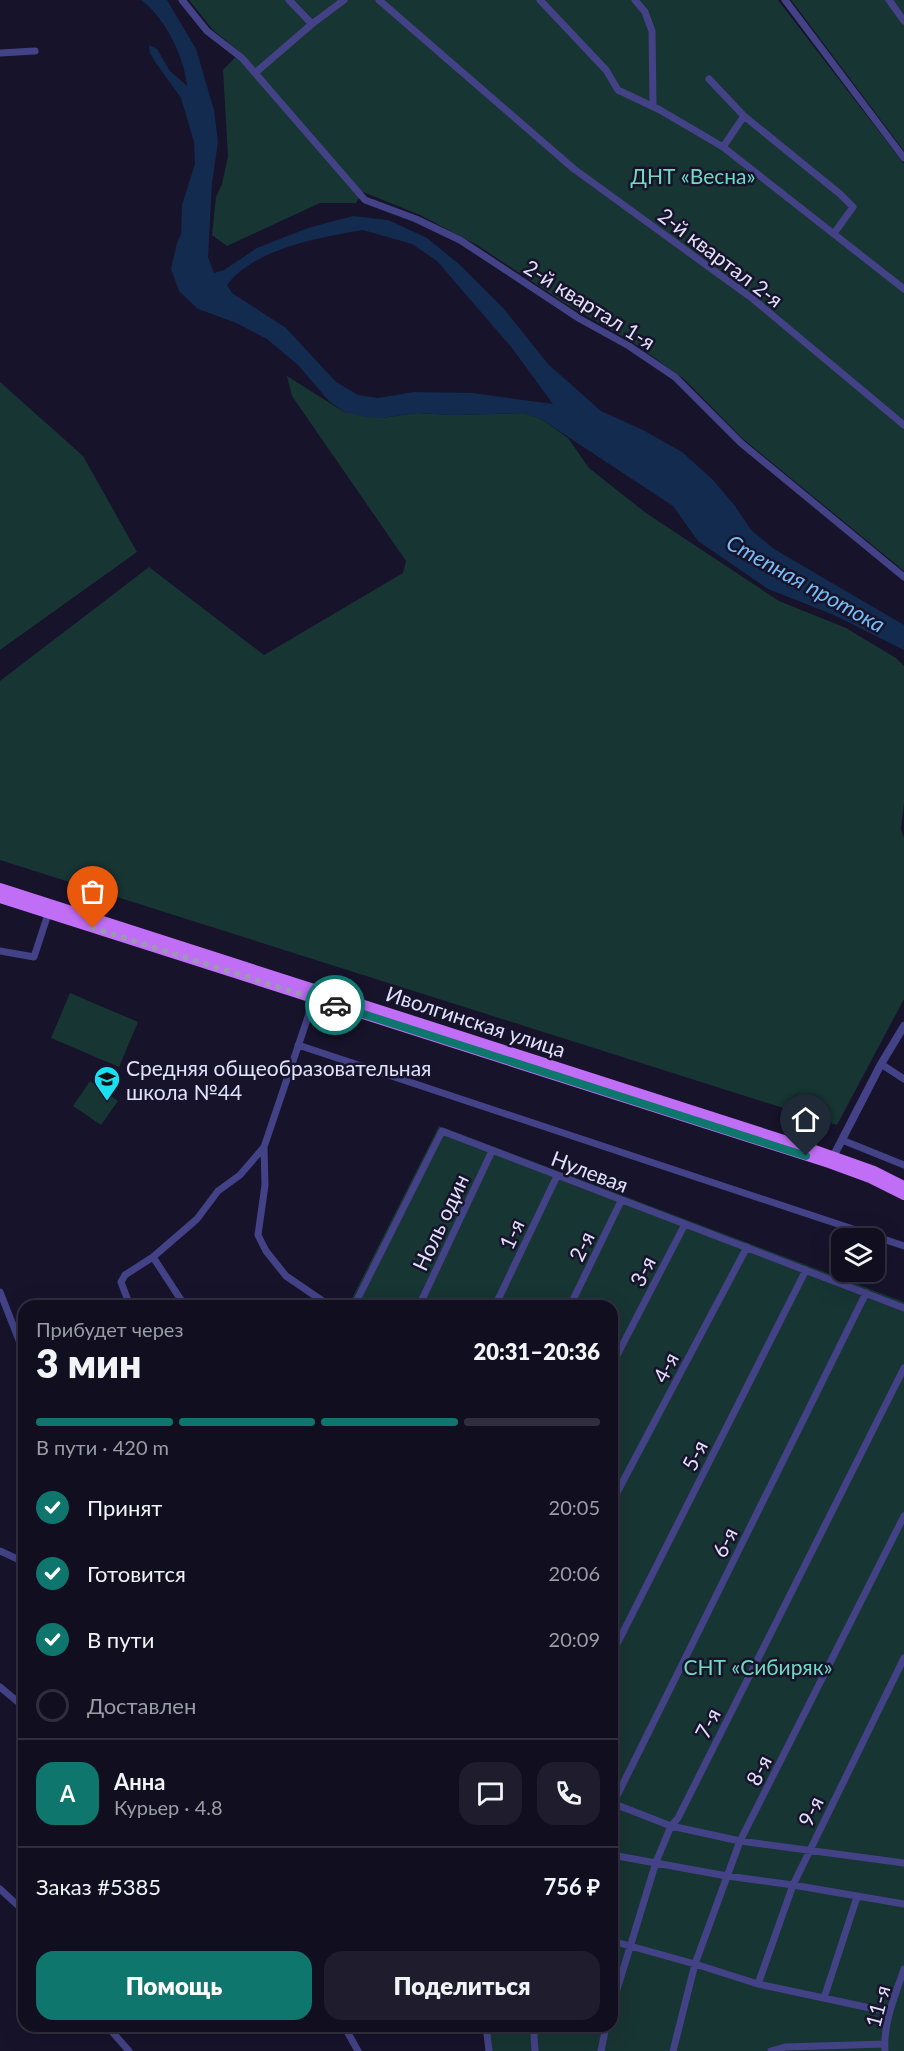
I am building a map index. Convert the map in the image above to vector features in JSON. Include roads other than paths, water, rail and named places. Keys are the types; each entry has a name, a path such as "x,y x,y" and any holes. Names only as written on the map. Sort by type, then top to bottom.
{"main road":[{"name":"Иволгинская улица","path":"0,888 833,1157 904,1186"},
{"name":"Иволгинская улица","path":"0,898 822,1161 870,1178 904,1195"}],"street":[{"name":"2-й квартал 1-я","path":"182,0 207,31 242,58 365,200 416,219 460,240 580,319 629,346 675,377 741,443 904,577"},
{"path":"290,0 312,24"},
{"path":"255,73 344,0"},
{"name":"2-й квартал 2-я","path":"379,0 574,169 753,299 904,425"},
{"path":"540,0 606,70 618,90 660,110 723,147 904,289"},
{"path":"635,0 645,12 652,31 653,103"},
{"path":"785,0 904,158"},
{"path":"889,0 904,21"},
{"path":"0,53 35,51"},
{"path":"710,79 744,116 853,207 835,232"},
{"path":"723,147 744,116"},
{"path":"0,951 34,957 48,914"},
{"path":"314,999 264,1147 265,1185 258,1235 266,1251 286,1276 321,1300"},
{"path":"833,1157 881,1064 904,1026"},
{"path":"298,1045 904,1246"},
{"path":"881,1064 904,1079"},
{"name":"Нулевая","path":"357,1300 442,1131 904,1308"},
{"path":"842,1140 904,1165"},
{"path":"128,1300 121,1282 124,1275 153,1257 197,1219 218,1191 240,1175 264,1147"},
{"name":"Ноль один","path":"422,1300 492,1151"},
{"name":"1-я","path":"498,1300 557,1176"},
{"name":"2-я","path":"573,1300 621,1201"},
{"name":"3-я","path":"618,1353 685,1224"},
{"name":"4-я","path":"618,1491 747,1247"},
{"path":"153,1257 181,1300"},
{"name":"5-я","path":"618,1642 806,1270"},
{"path":"0,1292 18,1338"},
{"name":"6-я","path":"618,1793 866,1293"},
{"name":"7-я","path":"618,1986 656,1862 671,1826 678,1818 904,1368"},
{"name":"8-я","path":"673,2051 695,1964 740,1841 904,1516"},
{"path":"0,1551 18,1559"},
{"name":"9-я","path":"758,1984 793,1885 904,1658"},
{"path":"0,1687 18,1702"},
{"path":"618,1807 671,1826 740,1841 904,1863"},
{"path":"618,1856 904,1904"},
{"path":"0,1889 18,1906"},
{"path":"824,1998 857,1897"},
{"path":"618,1943 758,1984 889,2012"},
{"name":"11-я","path":"885,2048 889,2012 904,1969"},
{"path":"112,2032 129,2051"},
{"path":"347,2032 358,2051"},
{"path":"487,2032 489,2051"},
{"path":"535,2032 535,2051"},
{"path":"602,2051 605,2032"},
{"path":"771,2051 784,2047 885,2048"}],"water":[{"name":"Степная протока","path":"141,0 167,0 196,49 214,110 218,142 212,183 208,257 214,273 224,270 257,248 308,228 353,216 388,220 427,238 460,265 504,309 548,364 601,411 643,430 682,452 713,480 751,530 774,549 904,625 904,650 834,615 768,589 698,541 673,506 541,419 523,413 454,415 416,413 382,418 344,412 329,401 298,365 267,339 234,322 198,309 179,291 171,269 181,234 182,205 195,164 194,142 181,98 156,63 150,53 149,45 157,49 170,71 187,86 182,63 172,38 158,16","holes":["363,230 412,244 437,261 512,348 553,404 472,393 414,392 378,398 358,395 336,382 286,328 232,293 227,285 253,262 289,247 328,236"]}],"place":[{"name":"Средняя общеобразовательная школа №44","path":"107,1102"}],"park label":[{"name":"ДНТ «Весна»","path":"693,175"},
{"name":"СНТ «Сибиряк»","path":"758,1666"}]}
